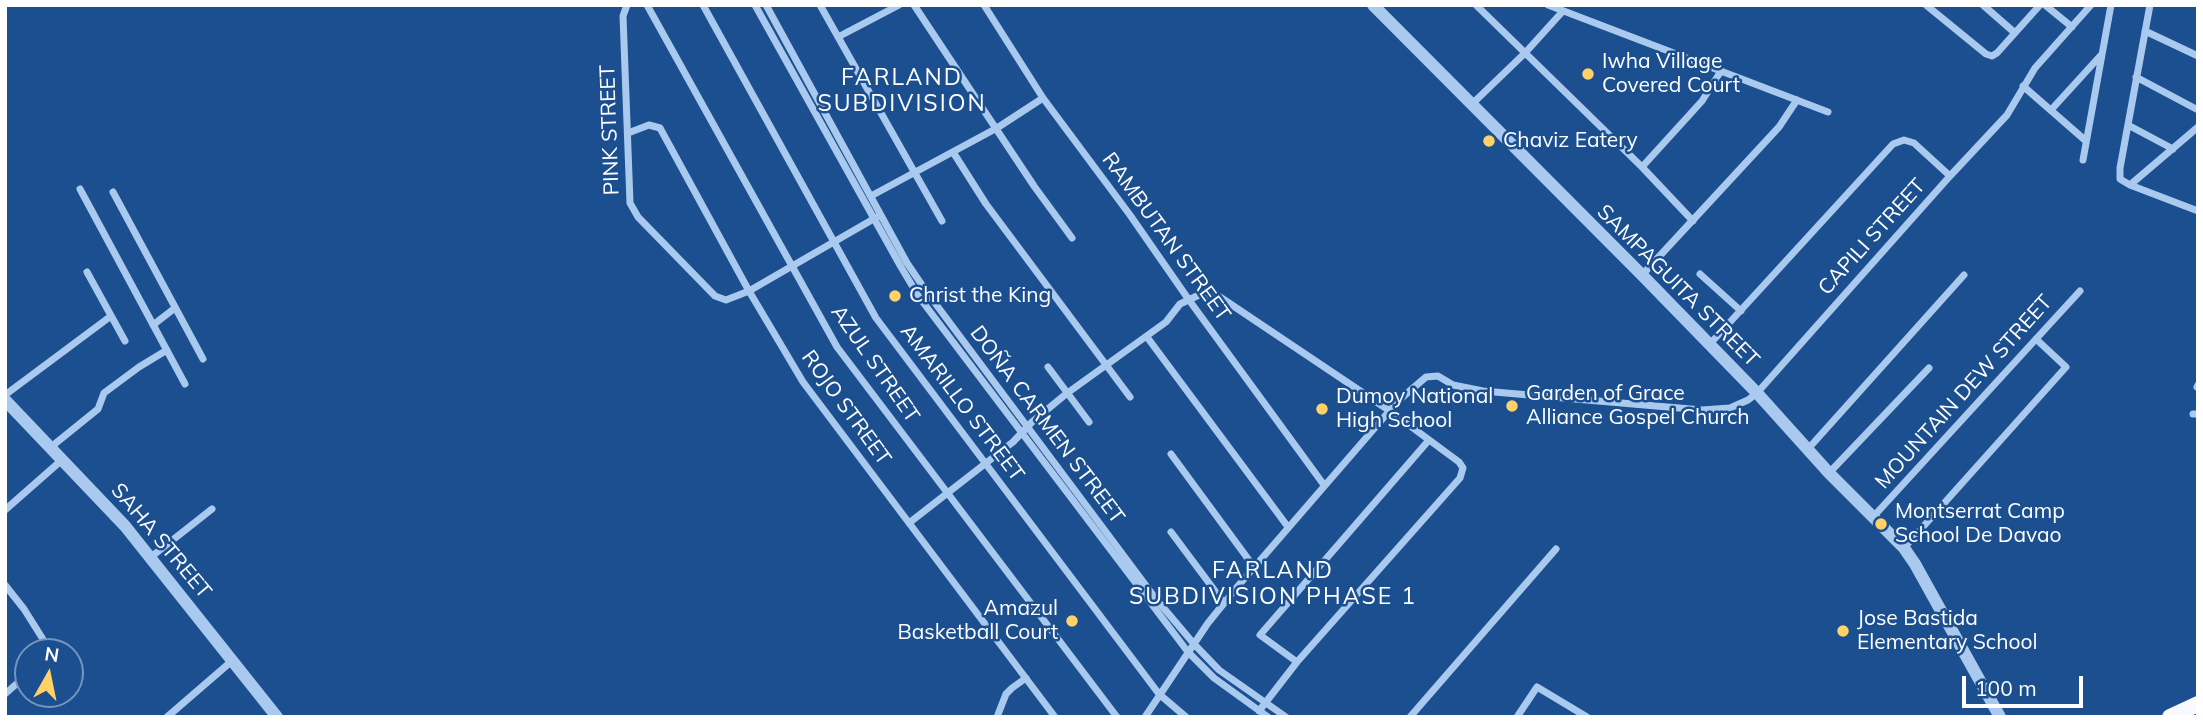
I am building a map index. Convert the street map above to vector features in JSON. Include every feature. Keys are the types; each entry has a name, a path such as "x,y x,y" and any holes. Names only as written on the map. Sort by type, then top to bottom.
{"highway":[{"path":"2170,717 2198,704"}],"street":[{"name":"PINK STREET","path":"627,5 623,16 630,194 633,210 715,296 723,300 731,299 749,291"},
{"name":"AZUL STREET","path":"647,5 837,347 1116,717"},
{"name":"AMARILLO STREET","path":"703,5 876,318 1159,694 1185,717"},
{"name":"DOÑA CARMEN STREET","path":"755,5 923,294 1120,556 1188,652 1214,678 1268,717"},
{"name":"DOÑA CARMEN STREET","path":"765,5 872,196 878,217"},
{"path":"820,5 942,221"},
{"path":"838,37 899,5"},
{"path":"914,5 1034,186 1072,238"},
{"name":"RAMBUTAN STREET","path":"984,5 1043,98 1324,485"},
{"name":"SAMPAGUITA STREET","path":"1373,5 1642,275 1829,473 1904,548 2000,717"},
{"path":"1476,5 1642,167 1693,221"},
{"path":"1548,5 1828,112"},
{"path":"1926,5 1992,56 2040,5"},
{"path":"1983,5 2015,33"},
{"path":"2045,5 2072,27"},
{"name":"CAPILI STREET","path":"1756,393 2014,106 2035,68 2091,5"},
{"path":"2083,160 2112,5"},
{"path":"2150,5 2119,174 2123,182 2130,186 2198,211"},
{"path":"1471,105 1525,53 1563,11"},
{"path":"2145,31 2198,56"},
{"path":"2051,110 2102,54"},
{"path":"1642,167 1702,101 1721,71"},
{"path":"2136,77 2198,110"},
{"path":"2023,86 2086,141"},
{"path":"872,196 997,128 1043,98"},
{"path":"1642,275 1786,119 1797,100"},
{"name":"ROJO STREET","path":"628,133 649,125 660,128 749,291 803,382 1055,717"},
{"path":"2127,125 2173,149"},
{"path":"2130,186 2198,127"},
{"path":"1709,345 1898,141 1909,140 1914,143 1950,176"},
{"path":"953,152 986,204 1130,397"},
{"path":"80,189 186,384"},
{"path":"113,192 203,359"},
{"path":"749,291 878,217"},
{"path":"87,272 125,341"},
{"path":"1700,274 1741,310"},
{"path":"1808,449 1965,275"},
{"name":"MOUNTAIN DEW STREET","path":"1873,517 2080,291"},
{"path":"909,523 1013,442 1066,394 1147,337 1170,318 1180,304 1201,294 1220,298 1390,411 1459,462 1463,468 1462,474 1297,662 1259,711"},
{"path":"153,325 175,309"},
{"path":"5,397 111,316"},
{"path":"1147,337 1288,527"},
{"path":"1904,548 2066,367 2036,339"},
{"path":"51,447 98,409 104,393 167,350"},
{"path":"1048,367 1088,422"},
{"path":"1829,473 1929,368"},
{"path":"1144,717 1224,603 1324,485 1421,380 1434,376 1462,388 1483,391 1712,410 1740,405 1756,393"},
{"name":"SAHA STREET","path":"5,397 151,557 277,717"},
{"path":"1297,662 1260,635 1429,440"},
{"path":"1171,454 1254,567"},
{"path":"6,508 63,459"},
{"path":"151,557 212,509"},
{"path":"1171,532 1224,603"},
{"path":"1410,717 1556,549"},
{"name":"DOÑA CARMEN STREET","path":"1120,556 1219,670 1286,717"},
{"path":"5,585 42,638"},
{"path":"167,717 233,660"},
{"path":"997,717 1006,694 1026,678"},
{"path":"1517,717 1538,687 1574,714 1587,717"}],"place":[{"name":"Iwha Village Covered Court","path":"1588,74"},
{"name":"Chaviz Eatery","path":"1489,141"},
{"name":"Christ the King","path":"895,296"},
{"name":"Garden of Grace Alliance Gospel Church","path":"1512,406"},
{"name":"Dumoy National High School","path":"1322,409"},
{"name":"Montserrat Camp School De Davao","path":"1881,524"},
{"name":"Amazul Basketball Court","path":"1072,621"},
{"name":"Jose Bastida Elementary School","path":"1843,631"}],"district":[{"name":"FARLAND SUBDIVISION","path":"902,91"},
{"name":"FARLAND SUBDIVISION PHASE 1","path":"1273,584"}]}
